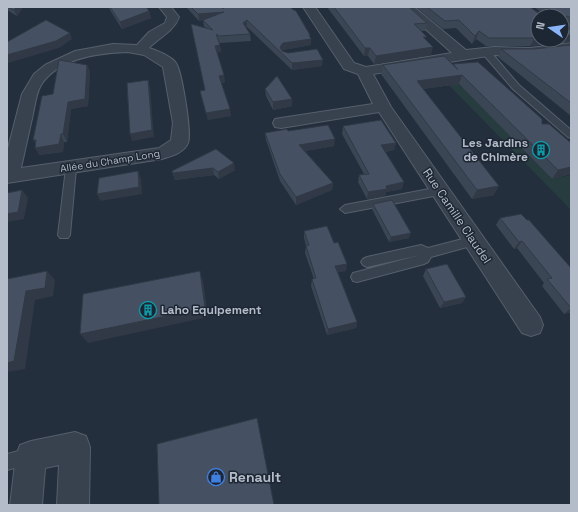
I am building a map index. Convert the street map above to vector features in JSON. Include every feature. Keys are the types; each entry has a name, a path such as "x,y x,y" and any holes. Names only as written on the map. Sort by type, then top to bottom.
{"street":[{"path":"8,177 32,86 44,72 66,59 86,53 112,48 140,50 154,35 170,25 173,18 165,7"},
{"path":"309,7 330,48 349,66 365,72 463,54 486,52 530,52 571,47"},
{"path":"407,7 463,54"},
{"name":"Allée du Champ Long","path":"8,177 162,153 172,149 180,142 181,123 170,65 156,56 140,50"},
{"name":"Rue Camille Claudel","path":"365,72 366,77 383,107 531,326"},
{"path":"281,124 383,107"},
{"path":"26,505 19,459 75,447 73,505"}],"lane":[{"path":"486,52 516,87 571,136"},
{"path":"548,129 560,126"},
{"path":"64,235 71,168"},
{"path":"345,209 440,191"},
{"path":"367,262 421,250 427,253 474,241"},
{"path":"357,277 424,259 427,253"}],"green space":[{"path":"450,73 462,88 465,87 467,92 489,114 517,109 508,134 552,179 571,175 571,210 438,74"}],"building":[{"path":"8,7 16,7 14,10"},
{"path":"110,7 146,7 149,11 120,22"},
{"path":"191,7 221,7 223,9 223,7 291,7 296,11 311,39 283,43 280,47 282,51 288,53 317,49 323,60 292,63 247,20 243,23 250,34 219,36 216,34 220,45 215,46 224,75 219,76 230,109 206,113 200,91 205,90 191,24 213,30 203,20 224,12 198,14"},
{"path":"334,7 409,7 427,23 414,24 427,37 423,37 433,47 376,56 370,48 365,48"},
{"path":"427,7 531,8 530,8 530,38 489,38 479,31 475,36 459,20 445,21"},
{"path":"548,7 571,7 571,18 570,8"},
{"path":"46,20 70,33 56,41 7,55 7,42"},
{"path":"570,45 571,103 501,49 570,48"},
{"path":"444,56 458,70 453,64 478,62 542,119 542,124 549,124 571,143 571,167 558,170 462,75 417,81 499,186 477,190 383,65"},
{"path":"59,60 87,65 85,99 68,102 63,134 61,134 59,144 35,148 36,140 33,140 42,96 53,94"},
{"path":"277,76 292,99 273,102 265,89"},
{"path":"148,80 152,130 130,134 127,83"},
{"path":"381,120 396,143 381,145 404,182 386,186 387,189 368,192 359,175 369,174 343,126"},
{"path":"328,125 335,139 299,145 333,183 296,197 280,174 265,133"},
{"path":"216,149 234,163 218,172 213,168 173,173 172,171"},
{"path":"138,171 139,187 97,194 99,178"},
{"path":"22,190 18,212 7,214 7,193"},
{"path":"392,200 411,233 391,237 373,204"},
{"path":"521,214 529,220 571,268 571,308 547,279 552,278 522,241 519,242 500,218"},
{"path":"327,226 334,243 338,242 347,264 335,266 357,322 328,329 312,279 316,278 306,246 309,245 304,231"},
{"path":"447,264 466,297 444,302 426,269"},
{"path":"47,271 45,288 26,291 14,361 7,363 7,279"},
{"name":"Laho Equipement","path":"200,271 205,308 80,334 83,294"},
{"name":"Renault","path":"257,418 274,505 159,505 157,444"}],"place":[{"name":"Les Jardins de Chimère","path":"541,150"},
{"name":"Laho Equipement","path":"148,310"},
{"name":"Renault","path":"216,477"}]}
